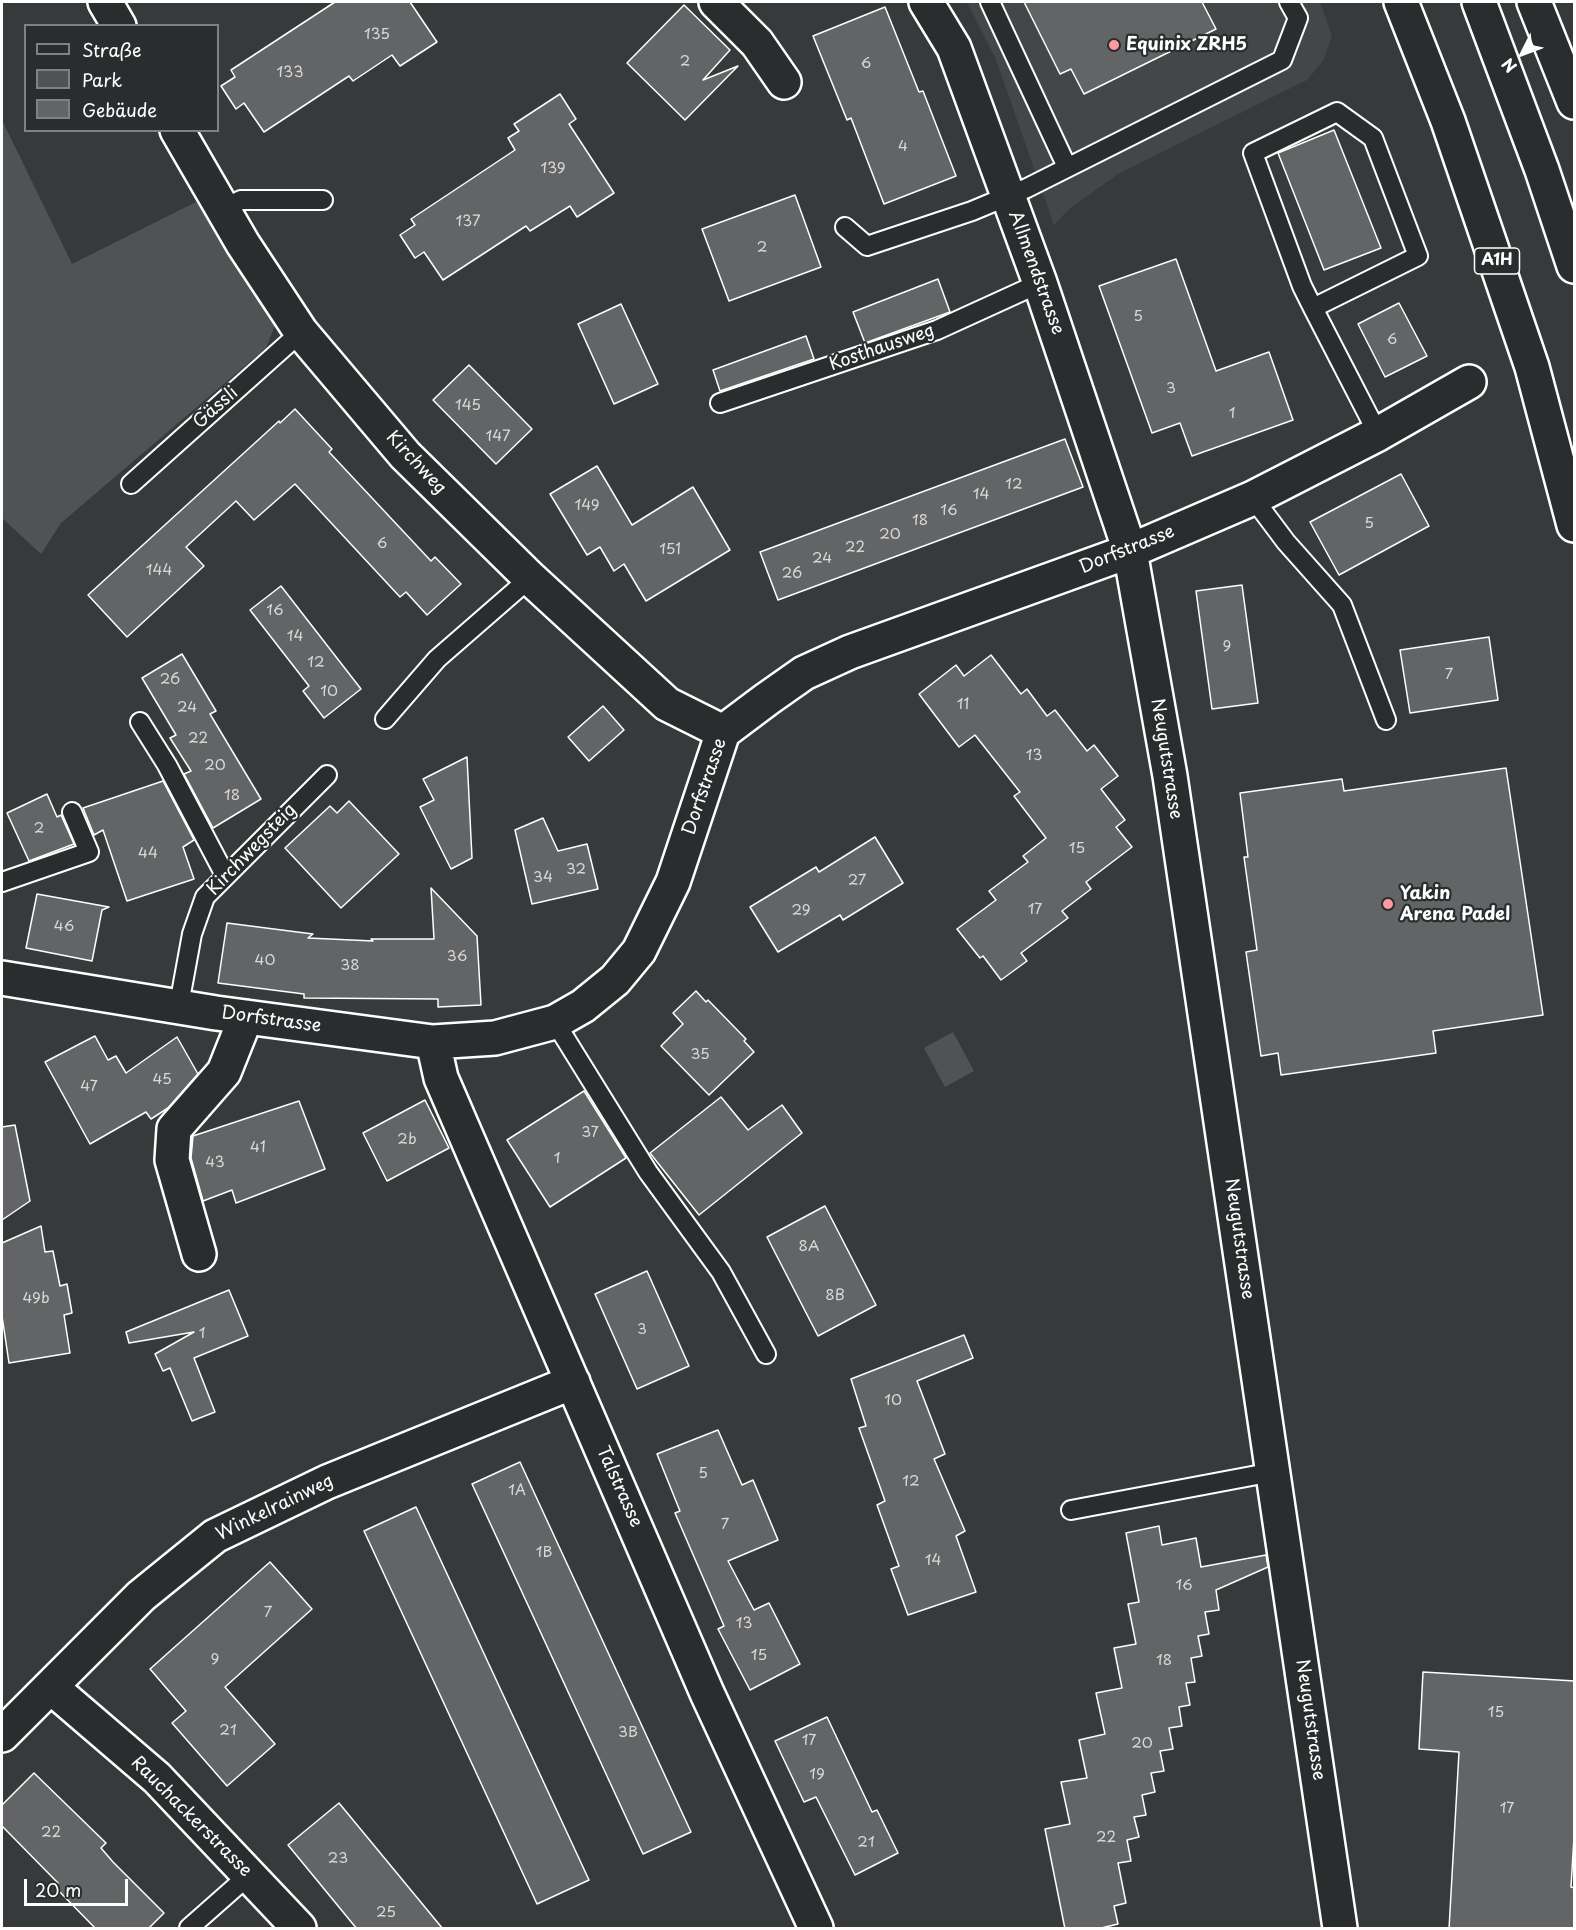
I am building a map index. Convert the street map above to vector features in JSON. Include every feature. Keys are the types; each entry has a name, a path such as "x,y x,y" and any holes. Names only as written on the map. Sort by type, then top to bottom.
{"main road":[{"path":"716,2 757,43 784,82"},
{"name":"Allmendstrasse","path":"926,2 954,48 1040,282 1130,551"},
{"name":"A1H","path":"1401,2 1451,132 1525,345 1575,525"},
{"path":"1479,2 1575,266"},
{"path":"1534,2 1575,102"},
{"name":"Kirchweg","path":"178,132 222,210 301,332 405,455 530,578 667,704 723,732"},
{"name":"Dorfstrasse","path":"2,970 246,1017 433,1042 495,1038 555,1022 582,1006 615,980 639,951 673,882 723,732 804,673 850,652 1130,551 1253,498 1378,434 1469,382"},
{"name":"Neugutstrasse","path":"1130,551 1170,776 1340,1929"},
{"path":"200,1254 172,1160 174,1129 224,1072 246,1017"},
{"name":"Talstrasse","path":"433,1042 441,1078 707,1693 816,1929"},
{"name":"Winkelrainweg","path":"2,1735 141,1596 215,1536 327,1482 573,1382"},
{"name":"Rauchackerstrasse","path":"51,1687 158,1778 299,1929"}],"lane":[{"path":"990,2 1067,167"},
{"path":"845,227 867,246 881,243 1008,195 1282,60 1298,18 1289,2"},
{"path":"1313,308 1418,256 1373,138 1337,112 1253,153 1302,286 1313,308 1378,434"},
{"path":"222,210 241,200 323,201"},
{"name":"Kosthausweg","path":"720,403 937,330 1040,282"},
{"name":"Gässli","path":"132,484 301,332"},
{"path":"1253,498 1286,542 1342,605 1386,720"},
{"path":"385,719 437,659 530,578"},
{"path":"140,722 167,765 225,874"},
{"name":"Kirchwegsteig","path":"179,1005 192,934 205,897 225,874 327,775"},
{"path":"2,882 89,852 72,812"},
{"path":"555,1022 648,1172 721,1272 766,1354"},
{"path":"1071,1510 1273,1472"},
{"path":"189,1929 249,1875"}],"shaded area":[{"path":"967,2 1320,2 1332,36 1323,61 1307,80 1118,174 1068,210 1054,225 995,57"}],"green space":[{"path":"2,120 72,264 206,197 277,320 266,348 61,523 41,554 2,518"},
{"path":"953,1032 974,1071 945,1087 924,1048"}],"building":[{"path":"335,2 410,2 437,42 400,66 392,55 353,81 349,76 264,132 244,103 236,109 221,86 235,77 231,70"},
{"name":"Equinix ZRH5","path":"1024,2 1202,2 1216,29 1084,94 1071,69 1060,74"},
{"path":"684,5 730,50 703,80 738,66 685,120 627,63"},
{"path":"885,7 919,92 923,91 956,176 884,204 851,118 847,120 813,36"},
{"path":"560,94 576,119 569,124 614,193 577,217 570,206 530,231 526,226 443,280 424,252 415,258 400,235 415,225 411,219 515,150 508,138 519,131 514,124"},
{"path":"1334,130 1381,248 1324,270 1278,153"},
{"path":"795,195 821,267 729,301 702,229"},
{"path":"1176,259 1216,371 1269,352 1293,420 1192,456 1180,423 1152,433 1099,286"},
{"path":"938,279 950,312 865,343 853,312"},
{"path":"1399,303 1427,356 1385,377 1358,324"},
{"path":"621,304 658,384 614,404 578,324"},
{"path":"806,336 814,359 720,391 713,370"},
{"path":"469,365 532,429 496,464 433,400"},
{"path":"295,409 332,449 329,452 431,561 435,557 461,584 427,615 406,592 400,597 295,484 254,520 236,501 186,547 204,566 127,637 88,595"},
{"path":"1065,439 1083,487 778,600 760,552"},
{"path":"597,466 632,525 693,487 730,550 646,601 624,564 614,571 600,547 587,555 550,494"},
{"path":"1401,474 1429,526 1339,575 1310,522"},
{"path":"1242,585 1258,703 1212,709 1196,591"},
{"path":"281,586 361,689 324,718 303,691 309,686 250,610"},
{"path":"1489,637 1498,700 1410,713 1400,650"},
{"path":"182,654 216,711 210,714 261,799 213,828 184,774 191,771 170,738 176,735 142,678"},
{"path":"991,655 1021,694 1027,689 1047,716 1055,710 1087,751 1094,745 1118,776 1101,789 1125,820 1116,827 1132,847 1086,882 1091,889 1062,911 1068,918 1021,953 1027,961 1001,980 983,956 980,958 957,929 996,900 989,891 1028,862 1023,856 1046,838 1014,796 1020,792 975,735 959,747 919,694 956,665 964,676"},
{"path":"603,706 624,730 589,761 568,737"},
{"path":"467,757 472,858 451,869 420,807 434,800 423,779"},
{"name":"Yakin Arena Padel","path":"1506,768 1543,1015 1433,1031 1436,1053 1281,1075 1278,1053 1261,1056 1246,952 1257,950 1244,857 1248,857 1240,793 1342,779 1344,791"},
{"path":"163,781 194,840 183,847 194,879 127,901 103,830 94,835 83,808"},
{"path":"47,794 57,817 61,815 74,844 29,861 7,813"},
{"path":"349,801 399,854 341,908 285,848 330,806 337,813"},
{"path":"543,818 558,851 587,844 598,889 532,904 515,830"},
{"path":"875,837 903,883 843,920 840,915 778,952 750,907 816,867 819,872"},
{"path":"431,888 477,936 481,1005 438,1007 438,999 304,998 304,994 218,983 227,923 313,934 308,938 373,941 371,939 434,939"},
{"path":"37,894 109,907 102,910 92,961 26,948"},
{"path":"696,991 706,1002 708,1000 746,1039 744,1041 754,1052 709,1095 661,1046 683,1024 673,1013"},
{"path":"95,1036 108,1060 116,1056 126,1073 177,1037 198,1074 168,1108 151,1119 146,1112 90,1144 45,1062"},
{"path":"584,1091 626,1158 550,1207 507,1140"},
{"path":"721,1097 748,1130 782,1105 802,1133 699,1215 650,1153"},
{"path":"425,1100 449,1148 387,1181 363,1133"},
{"path":"299,1101 325,1169 236,1203 232,1190 203,1201 191,1158 193,1136"},
{"path":"15,1125 30,1201 2,1220 2,1127"},
{"path":"825,1206 876,1305 818,1336 767,1237"},
{"path":"41,1226 45,1252 53,1251 60,1286 67,1284 72,1313 64,1315 70,1353 9,1363 2,1316 2,1243"},
{"path":"647,1271 689,1366 637,1389 595,1294"},
{"path":"229,1290 248,1336 194,1358 215,1412 192,1421 170,1368 163,1371 155,1354 194,1332 129,1343 126,1332"},
{"path":"964,1335 973,1358 917,1381 945,1454 934,1459 965,1531 956,1536 976,1592 908,1615 891,1569 899,1566 877,1505 885,1501 859,1428 866,1426 851,1379"},
{"path":"718,1430 742,1485 753,1480 778,1540 728,1561 754,1610 769,1603 800,1664 750,1690 718,1629 724,1626 675,1513 680,1511 657,1454"},
{"path":"520,1462 691,1832 643,1854 472,1484"},
{"path":"416,1507 589,1880 537,1904 364,1531"},
{"path":"1159,1526 1162,1545 1196,1538 1201,1567 1266,1555 1268,1567 1216,1590 1219,1610 1205,1612 1209,1634 1198,1636 1202,1656 1191,1658 1195,1682 1186,1683 1190,1705 1179,1707 1182,1726 1169,1728 1173,1749 1160,1751 1164,1771 1151,1773 1155,1792 1142,1795 1146,1815 1134,1817 1139,1837 1127,1840 1131,1861 1118,1863 1126,1903 1114,1906 1118,1924 1097,1929 1065,1929 1045,1829 1070,1824 1061,1782 1087,1778 1079,1740 1105,1734 1096,1693 1122,1688 1114,1648 1136,1644 1128,1604 1139,1602 1126,1533"},
{"path":"270,1562 312,1609 225,1687 275,1744 227,1786 172,1723 186,1711 150,1669"},
{"path":"1423,1672 1575,1681 1575,1820 1571,1887 1575,1888 1575,1929 1449,1929 1459,1752 1419,1749"},
{"path":"827,1717 872,1812 877,1810 898,1853 855,1875 816,1797 804,1802 775,1741"},
{"path":"34,1773 106,1843 101,1848 164,1913 148,1929 96,1929 54,1886 58,1883 2,1826 2,1805"},
{"path":"339,1803 443,1929 357,1929 288,1845"}],"place":[{"name":"Equinix ZRH5","path":"1114,45"},
{"name":"Yakin Arena Padel","path":"1388,904"}]}
